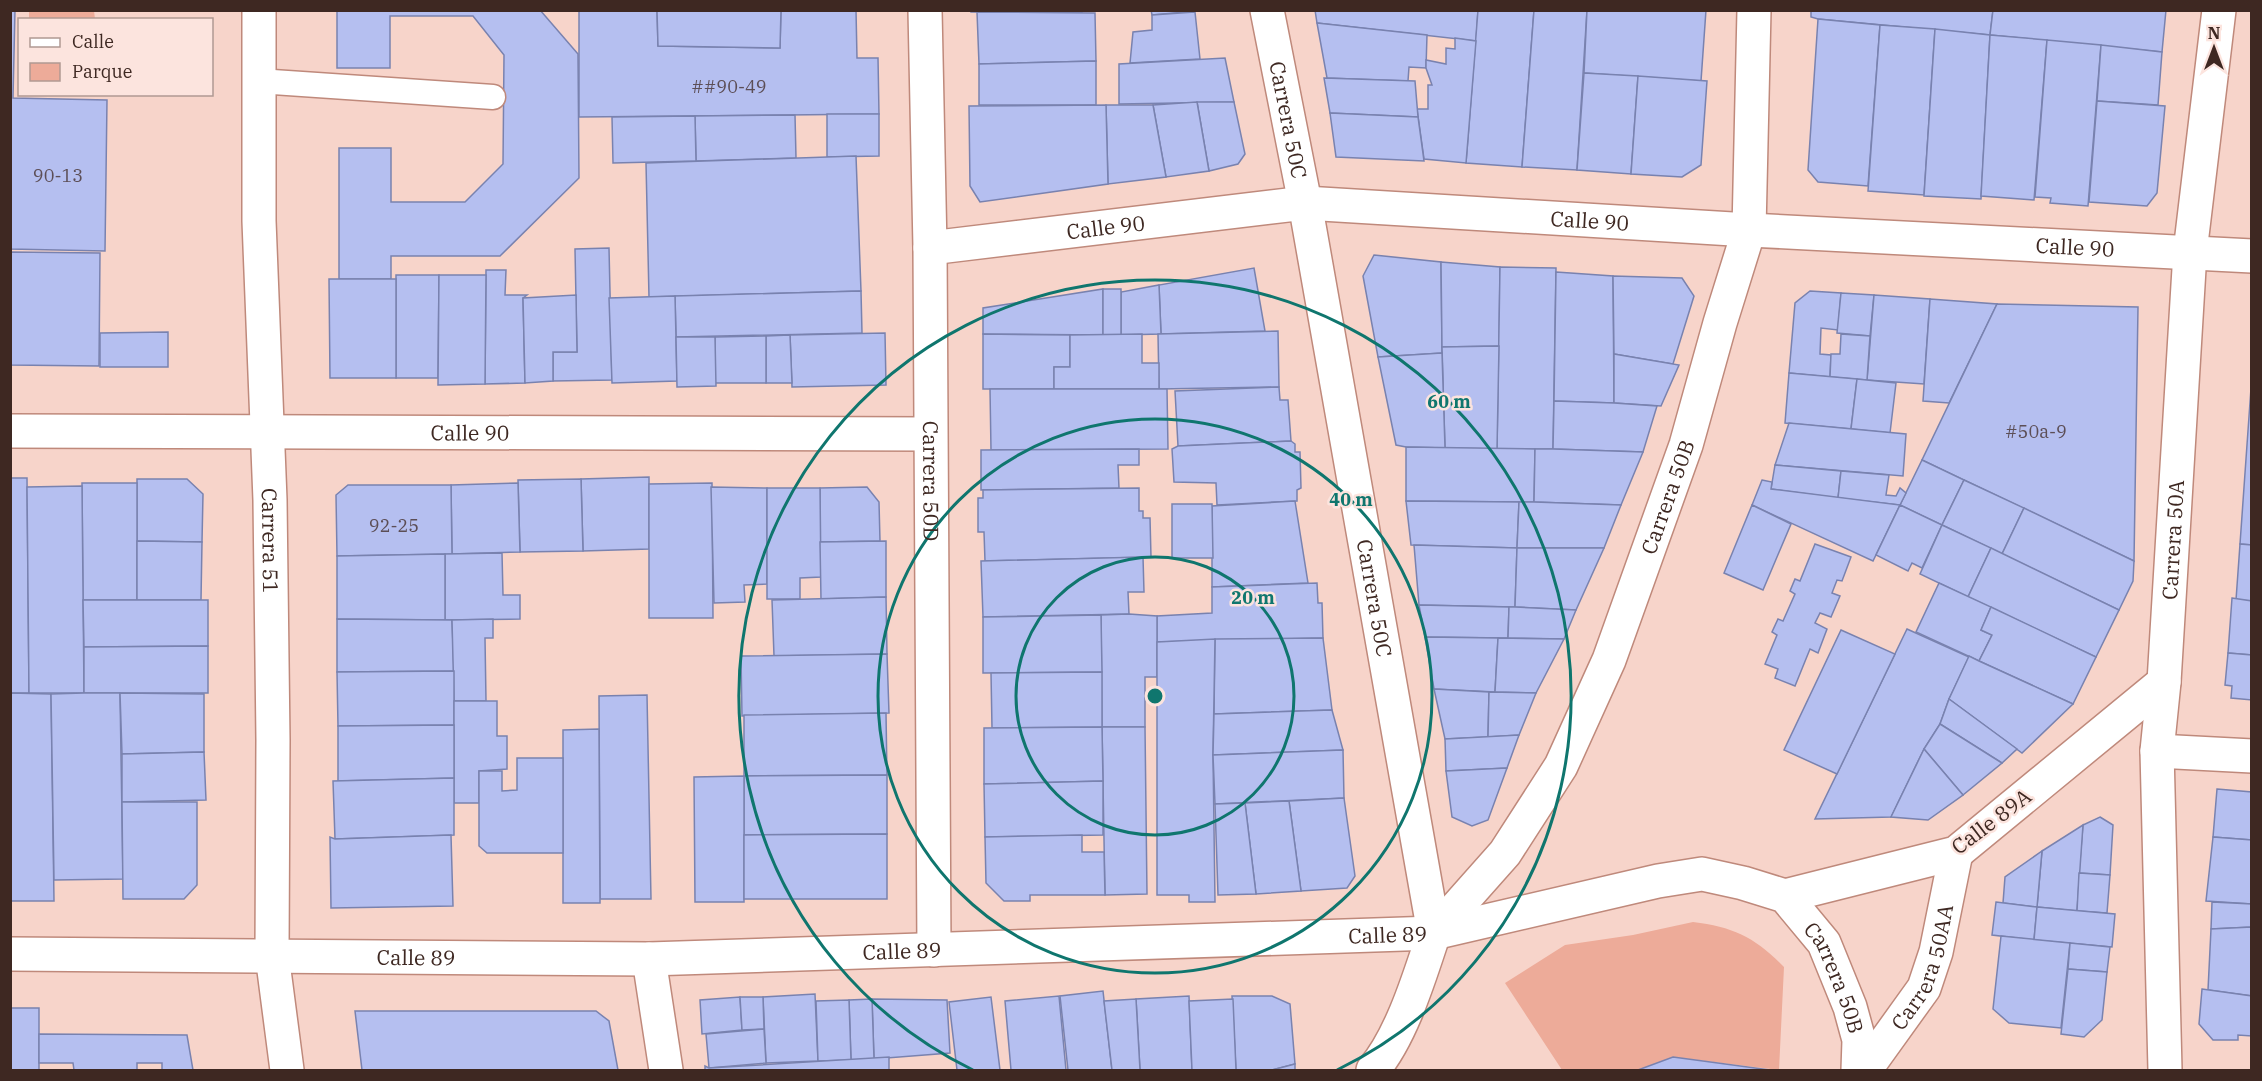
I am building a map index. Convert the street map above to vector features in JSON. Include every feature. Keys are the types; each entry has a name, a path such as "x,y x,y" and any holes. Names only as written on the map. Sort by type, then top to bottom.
{"street":[{"name":"Carrera 51","path":"259,10 259,221 270,500 273,740 272,955 287,1071"},
{"name":"Carrera 50D","path":"925,10 930,248 934,950"},
{"name":"Carrera 50C","path":"1267,10 1305,203 1434,933 1411,1000 1381,1061 1373,1071"},
{"name":"Carrera 50B","path":"1434,933 1505,853 1561,766 1609,660 1686,445 1749,230 1754,10"},
{"name":"Carrera 50A","path":"2165,1071 2157,751 2164,682 2190,252 2219,10"},
{"name":"Calle 90","path":"930,248 1305,203 1749,230 2252,256"},
{"name":"Calle 90","path":"10,431 930,434"},
{"name":"Calle 89A","path":"1785,896 1956,853 2164,682"},
{"path":"2157,751 2252,756"},
{"name":"Carrera 50AA","path":"1865,1071 1924,988 1936,951 1956,853"},
{"name":"Calle 89","path":"10,954 648,959 934,950 1434,933 1658,881 1702,874 1743,882 1785,896"},
{"name":"Carrera 50B","path":"1785,896 1824,943 1850,1007 1859,1040 1858,1071"},
{"path":"648,959 666,1071"}],"lane":[{"path":"258,81 493,97"}],"green space":[{"path":"29,11 94,11 95,18 29,18"},
{"path":"1693,922 1721,927 1754,941 1784,967 1779,1070 1673,1057 1638,1070 1562,1070 1505,983 1565,945 1633,935"}],"building":[{"path":"10,10 15,10 13,98 107,100 105,251 10,249"},
{"path":"337,10 540,10 578,54 579,178 500,256 391,256 391,279 339,279 339,148 391,148 391,202 465,202 503,164 504,55 473,16 390,16 390,68 337,68"},
{"path":"579,10 657,10 658,46 780,48 781,10 856,10 857,58 878,58 879,114 579,117"},
{"path":"657,10 781,10 780,48 658,46"},
{"path":"971,10 1082,10 1082,13 971,12"},
{"path":"1151,10 1207,10 1152,15"},
{"path":"1315,10 1478,10 1476,41 1317,23"},
{"path":"1478,10 1534,10 1522,167 1466,163"},
{"path":"1534,10 1587,10 1577,170 1522,167"},
{"path":"1587,10 1706,10 1701,81 1584,73"},
{"path":"1811,10 1993,10 1990,35 1818,19 1811,17"},
{"path":"1993,10 2166,10 2162,52 1990,35"},
{"path":"977,12 1095,13 1096,61 979,64"},
{"path":"1195,12 1200,59 1130,63 1133,32 1152,30 1152,15"},
{"path":"1818,19 1880,25 1868,186 1818,182 1808,170"},
{"path":"1317,23 1427,35 1426,68 1409,67 1408,81 1327,78"},
{"path":"1880,25 1935,29 1924,195 1868,191"},
{"path":"1935,29 1990,35 1981,199 1924,196"},
{"path":"1990,35 2047,40 2034,200 1981,196"},
{"path":"1455,38 1476,41 1466,163 1424,159 1417,109 1428,109 1428,85 1432,85 1426,68 1426,60 1446,64 1446,48 1455,49"},
{"path":"2047,40 2101,45 2088,206 2050,203 2051,198 2035,197"},
{"path":"2101,45 2162,52 2158,105 2097,101"},
{"path":"1225,58 1234,102 1119,104 1119,64"},
{"path":"1096,61 1096,105 979,105 979,64"},
{"path":"1584,73 1638,76 1631,174 1577,170"},
{"path":"1638,76 1707,81 1701,165 1682,177 1631,174"},
{"path":"1324,78 1415,81 1418,117 1330,113"},
{"path":"2097,101 2165,106 2157,193 2147,206 2089,202"},
{"path":"1197,102 1234,102 1245,154 1238,164 1209,171"},
{"path":"1197,102 1209,171 1166,177 1153,105"},
{"path":"1106,105 1153,105 1166,177 1108,184"},
{"path":"1106,105 1108,184 980,202 970,186 969,106"},
{"path":"1330,113 1418,117 1424,161 1336,157"},
{"path":"827,114 879,114 879,156 827,157"},
{"path":"795,115 796,158 696,161 695,116"},
{"path":"695,116 696,161 613,163 612,117"},
{"path":"856,156 861,291 649,297 646,163"},
{"path":"609,248 612,380 553,381 553,352 577,352 575,249"},
{"path":"10,252 100,253 99,366 10,365"},
{"path":"1374,255 1441,262 1442,353 1378,357 1363,276"},
{"path":"1441,262 1500,267 1499,346 1442,347"},
{"path":"1500,267 1556,268 1553,449 1497,449"},
{"path":"1254,268 1265,331 1161,334 1159,285"},
{"path":"486,270 506,270 505,295 527,295 523,298 525,383 485,384"},
{"path":"1556,272 1613,276 1614,403 1554,401"},
{"path":"396,275 439,275 438,378 396,378"},
{"path":"439,275 486,275 485,384 438,385"},
{"path":"1613,276 1682,278 1694,296 1673,364 1614,354"},
{"path":"329,279 396,279 396,378 330,378"},
{"path":"1159,285 1161,334 1121,335 1121,292"},
{"path":"1103,289 1103,335 983,334 983,308"},
{"path":"1103,289 1121,289 1121,335 1103,335"},
{"path":"861,291 862,333 676,337 675,296"},
{"path":"1810,291 1841,293 1838,330 1821,328 1820,354 1831,355 1830,377 1789,373 1795,303"},
{"path":"1841,293 1874,295 1870,336 1837,333"},
{"path":"576,295 577,352 553,352 553,381 525,383 523,298"},
{"path":"1874,295 1930,299 1924,384 1867,380"},
{"path":"675,296 677,381 612,383 609,298"},
{"path":"1930,299 1997,304 1949,403 1923,401"},
{"path":"1997,304 2138,307 2134,561 1922,460"},
{"path":"1278,331 1279,387 1159,389 1158,334"},
{"path":"168,332 168,367 100,367 100,333"},
{"path":"885,333 886,385 792,387 790,335"},
{"path":"983,334 1070,335 1070,367 1054,367 1054,389 983,389"},
{"path":"1142,334 1142,363 1159,363 1159,389 1054,389 1054,367 1070,367 1070,335"},
{"path":"1841,334 1870,336 1867,380 1830,377 1831,354 1840,354"},
{"path":"790,335 792,383 766,383 766,336"},
{"path":"766,336 766,383 715,383 715,337"},
{"path":"676,337 715,337 716,386 677,387"},
{"path":"1499,346 1497,449 1445,448 1442,347"},
{"path":"1442,353 1445,448 1396,445 1378,357"},
{"path":"1614,354 1679,365 1661,406 1614,403"},
{"path":"1789,373 1857,379 1851,429 1785,423"},
{"path":"2252,374 2252,545 2240,544"},
{"path":"1857,379 1896,383 1890,433 1851,429"},
{"path":"1279,387 1280,400 1288,400 1291,441 1178,446 1175,391"},
{"path":"990,389 1167,389 1168,449 991,450"},
{"path":"1554,401 1657,406 1643,452 1553,449"},
{"path":"1789,423 1906,434 1903,476 1775,465"},
{"path":"1291,441 1295,444 1295,452 1300,452 1301,488 1297,490 1297,501 1217,505 1216,483 1174,482 1172,449 1178,446"},
{"path":"1406,447 1535,449 1534,502 1406,501"},
{"path":"1139,449 1139,465 1118,465 1119,488 981,490 981,450"},
{"path":"1535,449 1643,452 1621,505 1534,502"},
{"path":"1922,460 1964,480 1942,525 1900,505"},
{"path":"1775,465 1841,471 1838,498 1771,489"},
{"path":"1841,471 1889,475 1886,495 1896,496 1900,488 1906,493 1900,505 1838,498"},
{"path":"649,477 649,549 583,551 581,479"},
{"path":"10,478 27,478 29,693 10,693"},
{"path":"137,479 187,479 203,494 202,542 137,541"},
{"path":"581,479 583,551 520,552 518,480"},
{"path":"1762,480 1772,482 1771,489 1900,505 1873,561 1752,505"},
{"path":"1964,480 2024,508 2002,554 1942,525"},
{"path":"82,483 137,483 137,600 83,600"},
{"path":"518,483 520,552 452,554 451,485"},
{"path":"712,483 713,618 649,618 649,484"},
{"path":"348,485 451,485 452,554 337,556 336,495"},
{"path":"82,486 84,693 29,693 27,487"},
{"path":"711,487 767,488 767,584 744,585 745,602 714,603"},
{"path":"867,487 879,502 880,541 820,542 820,488"},
{"path":"767,488 820,488 821,577 800,578 800,599 767,599"},
{"path":"1139,488 1139,511 1143,511 1143,518 1150,518 1151,557 985,561 984,532 978,532 978,498 983,498 983,490"},
{"path":"1295,501 1308,583 1212,587 1212,506"},
{"path":"1406,501 1519,502 1517,548 1411,545"},
{"path":"1519,502 1621,505 1604,548 1517,548"},
{"path":"1172,504 1212,504 1213,558 1172,558"},
{"path":"1752,505 1791,524 1763,590 1724,573"},
{"path":"1900,505 1942,525 1922,568 1912,563 1908,571 1876,555"},
{"path":"2024,508 2134,561 2133,581 2119,610 2002,554"},
{"path":"1942,525 1991,548 1968,597 1920,574"},
{"path":"137,541 202,542 201,600 137,600"},
{"path":"886,541 886,597 821,599 820,542"},
{"path":"1815,544 1851,557 1842,581 1837,580 1832,593 1840,596 1831,617 1820,613 1815,623 1827,629 1818,653 1810,649 1795,686 1775,678 1778,669 1765,664 1777,635 1772,632 1778,619 1783,621 1795,594 1790,591 1795,579 1800,581"},
{"path":"2240,544 2252,545 2252,601 2236,600"},
{"path":"1414,545 1517,548 1515,607 1419,605"},
{"path":"1517,548 1604,548 1576,610 1515,607"},
{"path":"1991,548 2119,610 2096,657 1968,597"},
{"path":"502,553 503,595 520,595 520,619 445,620 445,554"},
{"path":"445,554 445,620 337,619 337,556"},
{"path":"1143,557 1144,592 1128,592 1129,614 983,617 981,561"},
{"path":"1317,583 1318,603 1322,603 1323,638 1157,642 1157,616 1212,613 1212,587"},
{"path":"1939,583 1991,607 1981,630 1992,635 1979,661 1916,632"},
{"path":"886,597 887,654 774,656 772,600"},
{"path":"2232,598 2252,601 2252,655 2228,653"},
{"path":"83,600 208,600 208,646 84,647"},
{"path":"1419,605 1509,607 1508,638 1425,637"},
{"path":"1509,607 1576,610 1564,639 1508,638"},
{"path":"1991,607 2096,657 2073,704 1979,661 1992,635 1981,630"},
{"path":"1101,615 1157,616 1157,677 1145,677 1145,727 1102,727"},
{"path":"1101,615 1102,672 983,673 983,617"},
{"path":"337,619 452,620 454,671 337,672"},
{"path":"493,619 493,638 485,638 486,701 454,701 452,620"},
{"path":"1907,629 1969,657 1940,724 1924,749 1891,817 1815,819"},
{"path":"1841,630 1895,654 1837,774 1784,750"},
{"path":"1425,637 1498,638 1495,692 1434,689"},
{"path":"1323,638 1332,710 1214,714 1215,639"},
{"path":"1498,638 1564,639 1536,693 1495,692"},
{"path":"1215,639 1213,755 1215,902 1189,902 1189,895 1157,895 1157,642"},
{"path":"208,646 208,693 84,693 84,647"},
{"path":"2228,653 2252,655 2252,700 2231,698 2232,686 2225,685"},
{"path":"887,654 889,713 742,716 741,656"},
{"path":"1969,656 2073,704 2022,753 1949,699"},
{"path":"454,671 454,725 338,726 337,672"},
{"path":"1102,672 1102,727 992,728 991,673"},
{"path":"1434,689 1489,692 1488,737 1445,739"},
{"path":"1489,692 1536,693 1519,735 1488,737"},
{"path":"10,693 51,694 54,901 10,901"},
{"path":"120,693 123,879 54,880 51,694"},
{"path":"120,693 204,694 204,752 122,754"},
{"path":"647,695 651,899 600,899 599,696"},
{"path":"1949,699 2017,749 2002,763 1940,724"},
{"path":"454,701 497,701 497,736 507,736 507,769 479,771 479,803 454,803"},
{"path":"1332,710 1343,750 1213,755 1214,714"},
{"path":"886,713 887,775 744,776 744,715"},
{"path":"1940,724 2002,763 1963,795 1924,749"},
{"path":"454,725 454,778 338,781 338,726"},
{"path":"1102,727 1145,727 1147,894 1105,895"},
{"path":"1102,727 1103,781 984,784 984,728"},
{"path":"599,729 600,903 563,903 563,730"},
{"path":"1519,735 1507,768 1446,771 1445,739"},
{"path":"1924,749 1963,795 1928,820 1891,817"},
{"path":"1343,750 1344,798 1215,804 1213,755"},
{"path":"204,752 206,800 122,802 122,754"},
{"path":"517,758 563,758 563,853 487,853 479,846 479,771 502,771 502,791 517,790"},
{"path":"1507,768 1488,820 1472,826 1452,817 1446,771"},
{"path":"887,775 887,834 744,835 744,776"},
{"path":"744,776 744,902 695,902 694,777"},
{"path":"454,778 454,835 335,839 333,781"},
{"path":"1103,781 1103,835 985,837 984,784"},
{"path":"2217,789 2252,792 2252,840 2213,837"},
{"path":"1344,798 1355,876 1347,888 1301,891 1289,801"},
{"path":"1289,801 1301,891 1256,894 1245,803"},
{"path":"122,802 197,802 197,885 184,899 123,899"},
{"path":"1245,803 1256,894 1218,895 1215,804"},
{"path":"2100,817 2113,825 2110,875 2079,873 2083,825"},
{"path":"2083,825 2077,911 2037,907 2042,851"},
{"path":"887,834 887,899 744,899 744,835"},
{"path":"451,835 453,906 331,908 330,837 335,839"},
{"path":"1082,835 1082,852 1104,852 1105,895 1030,895 1030,901 1004,901 986,883 985,837"},
{"path":"2213,837 2252,840 2252,904 2206,901"},
{"path":"2042,851 2037,907 2003,903 2005,877"},
{"path":"2079,873 2110,875 2107,913 2077,911"},
{"path":"1996,902 2037,907 2034,940 1992,935"},
{"path":"2212,902 2252,904 2252,927 2211,929"},
{"path":"2037,907 2115,914 2112,947 2034,940"},
{"path":"2252,927 2252,996 2208,990 2211,929"},
{"path":"2001,936 2070,943 2061,1028 2009,1023 1993,1009"},
{"path":"2070,943 2110,947 2107,972 2068,969"},
{"path":"2068,969 2107,972 2102,1020 2084,1037 2061,1034"},
{"path":"2202,989 2252,996 2252,1036 2238,1035 2238,1040 2213,1040 2199,1024"},
{"path":"1103,991 1112,1070 1068,1070 1060,996"},
{"path":"815,994 818,1061 766,1063 763,997"},
{"path":"1059,996 1066,1070 1011,1070 1005,1001"},
{"path":"1189,996 1192,1070 1140,1070 1136,999"},
{"path":"1232,996 1272,996 1290,1004 1295,1064 1272,1070 1236,1070"},
{"path":"740,997 742,1030 702,1034 700,1000"},
{"path":"740,997 763,997 764,1029 742,1030"},
{"path":"991,997 1000,1070 957,1070 949,1002"},
{"path":"872,999 947,1000 950,1053 874,1059"},
{"path":"872,999 874,1059 851,1060 849,1000"},
{"path":"1136,999 1140,1070 1112,1070 1104,1001"},
{"path":"1233,999 1236,1070 1192,1070 1189,1001"},
{"path":"849,1000 851,1060 818,1061 816,1001"},
{"path":"10,1008 39,1008 39,1070 10,1070"},
{"path":"355,1011 596,1011 609,1021 618,1070 362,1070"},
{"path":"764,1029 766,1063 709,1068 706,1034"},
{"path":"39,1034 187,1035 193,1070 162,1070 162,1063 137,1063 137,1070 74,1070 73,1063 39,1063"},
{"path":"889,1057 889,1070 705,1070 705,1066 709,1068"},
{"path":"1673,1057 1770,1070 1638,1070"},
{"path":"1295,1064 1295,1070 1272,1070"}]}
